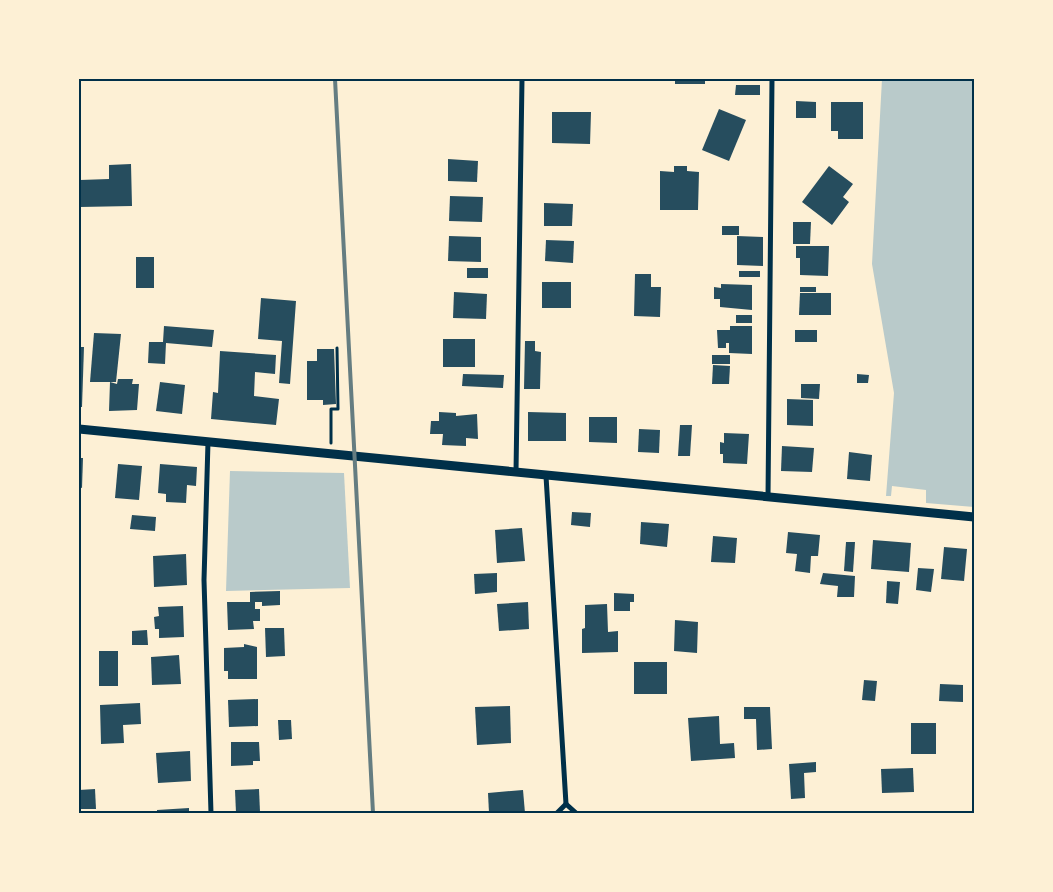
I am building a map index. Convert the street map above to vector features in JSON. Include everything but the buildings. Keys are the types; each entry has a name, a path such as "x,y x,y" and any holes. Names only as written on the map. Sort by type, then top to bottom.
{"street":[{"path":"516,473 522,79"},
{"path":"768,497 772,79"},
{"path":"79,430 974,517"},
{"path":"208,442 204,580 211,813"},
{"path":"546,476 566,804 576,813"},
{"path":"557,813 566,804"}],"path":[{"path":"330,454 331,409 338,409 337,348"}],"shaded area":[{"path":"882,79 974,79 974,507 926,503 926,490 892,486 891,496 886,496 894,393 872,264"},
{"path":"230,471 344,473 350,588 226,591"}],"railway":[{"path":"335,79 373,813"}]}
